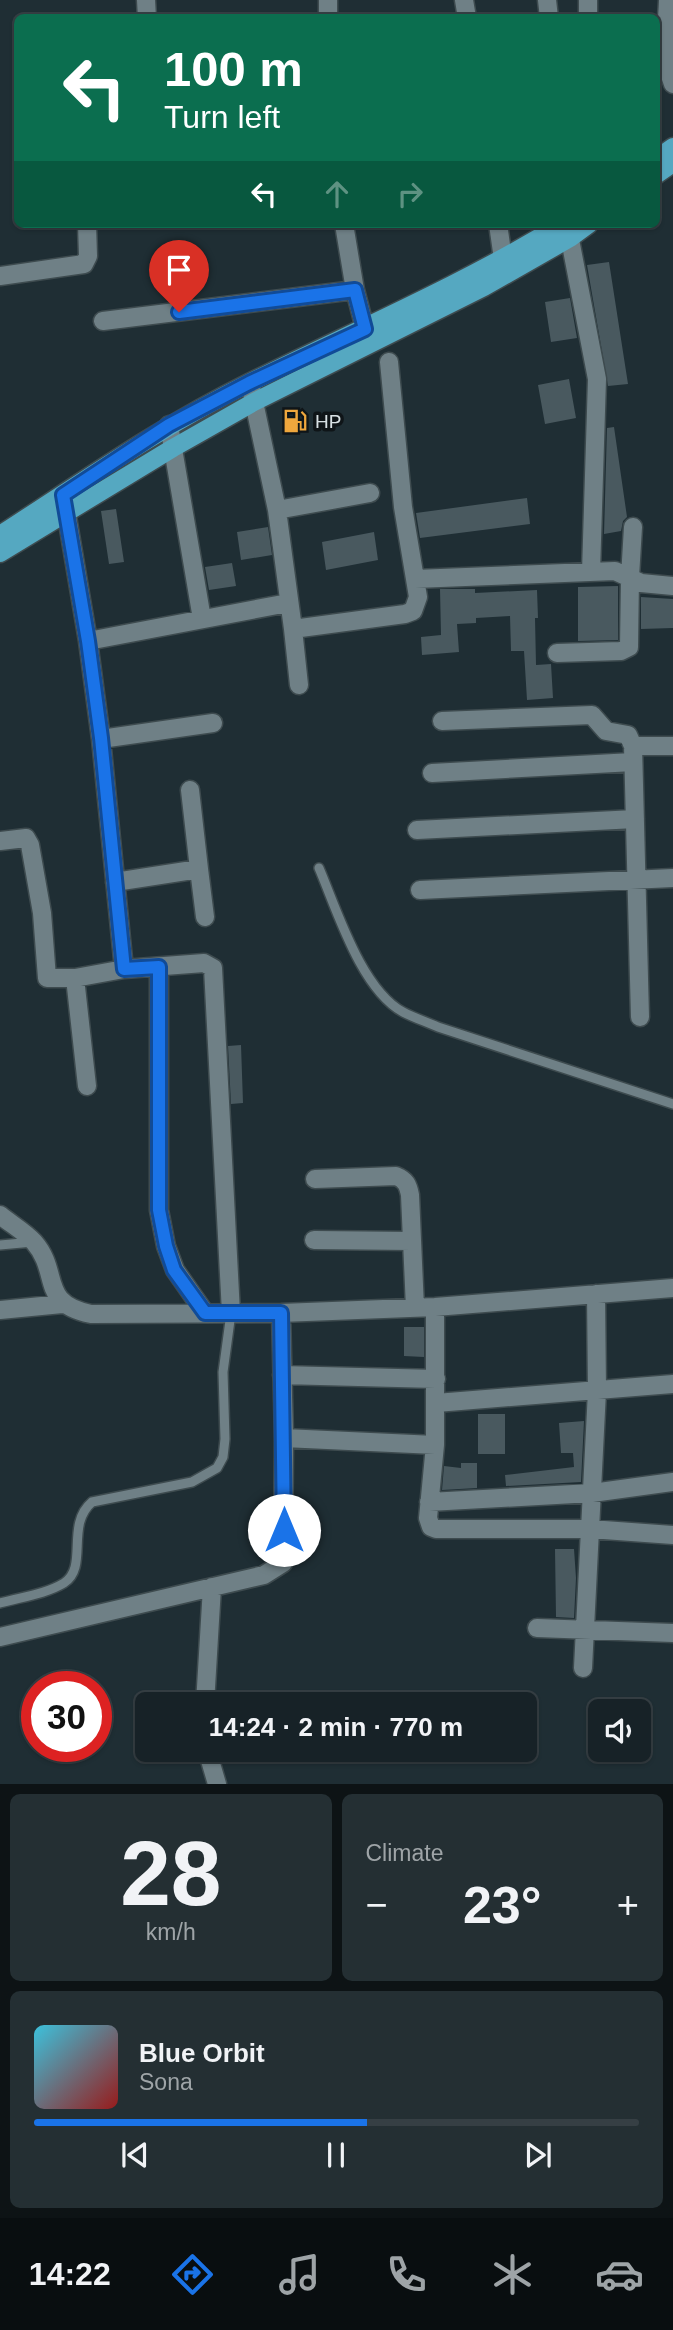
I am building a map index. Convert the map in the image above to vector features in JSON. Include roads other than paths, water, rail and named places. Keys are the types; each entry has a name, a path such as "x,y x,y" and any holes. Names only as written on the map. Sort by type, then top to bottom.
{"main road":[{"path":"0,535 173,448 503,258 566,229"},
{"path":"0,553 169,425 249,383 484,287 566,229"}],"street":[{"path":"668,0 666,46 668,70 673,84"},
{"path":"0,276 84,264 88,256 87,228"},
{"path":"345,228 355,290 367,337"},
{"path":"499,228 503,258"},
{"path":"566,229 597,379 591,572"},
{"path":"103,321 355,290"},
{"path":"293,629 413,611 418,597 403,507 389,362"},
{"path":"249,383 277,510 299,685"},
{"path":"169,425 202,620"},
{"path":"277,510 370,493"},
{"path":"65,503 101,738 124,969"},
{"path":"557,653 621,651 629,647 633,527"},
{"path":"415,579 615,571 641,583 673,586"},
{"path":"88,641 288,603"},
{"path":"442,721 592,715 597,717 606,731 628,735 633,754 640,1017"},
{"path":"101,738 214,723"},
{"path":"432,773 633,754 673,746"},
{"path":"190,790 205,918"},
{"path":"418,830 635,819"},
{"path":"0,841 26,838 30,845 43,924 45,976 50,979 75,978 124,969 204,964 211,965 215,973 231,1313"},
{"path":"115,882 199,869"},
{"path":"420,890 673,878"},
{"path":"159,967 159,1210 174,1270 205,1313"},
{"path":"75,978 87,1086"},
{"path":"315,1179 396,1176 408,1185 415,1308"},
{"path":"0,1215 34,1242 62,1304"},
{"path":"314,1240 412,1241"},
{"path":"0,1310 62,1304 75,1311 91,1314 281,1313 435,1307 673,1289"},
{"path":"583,1668 597,1391 596,1294"},
{"path":"435,1307 435,1446 429,1523 436,1529 590,1529 673,1535"},
{"path":"0,1636 264,1575 283,1563 281,1313"},
{"path":"282,1375 436,1379"},
{"path":"436,1404 673,1384"},
{"path":"284,1438 435,1446"},
{"path":"429,1502 592,1493 673,1482"},
{"path":"206,1692 212,1587"},
{"path":"537,1629 673,1633"},
{"path":"211,1762 217,1784"}],"lane":[{"path":"319,868 362,967 379,992 401,1011 438,1027 673,1104"},
{"path":"0,1245 34,1242"},
{"path":"0,1603 51,1589 71,1577 76,1566 79,1521 83,1509 92,1502 192,1482 217,1468 223,1457 225,1439 223,1372 231,1313"}],"place":[{"name":"HP","path":"295,421"}]}
